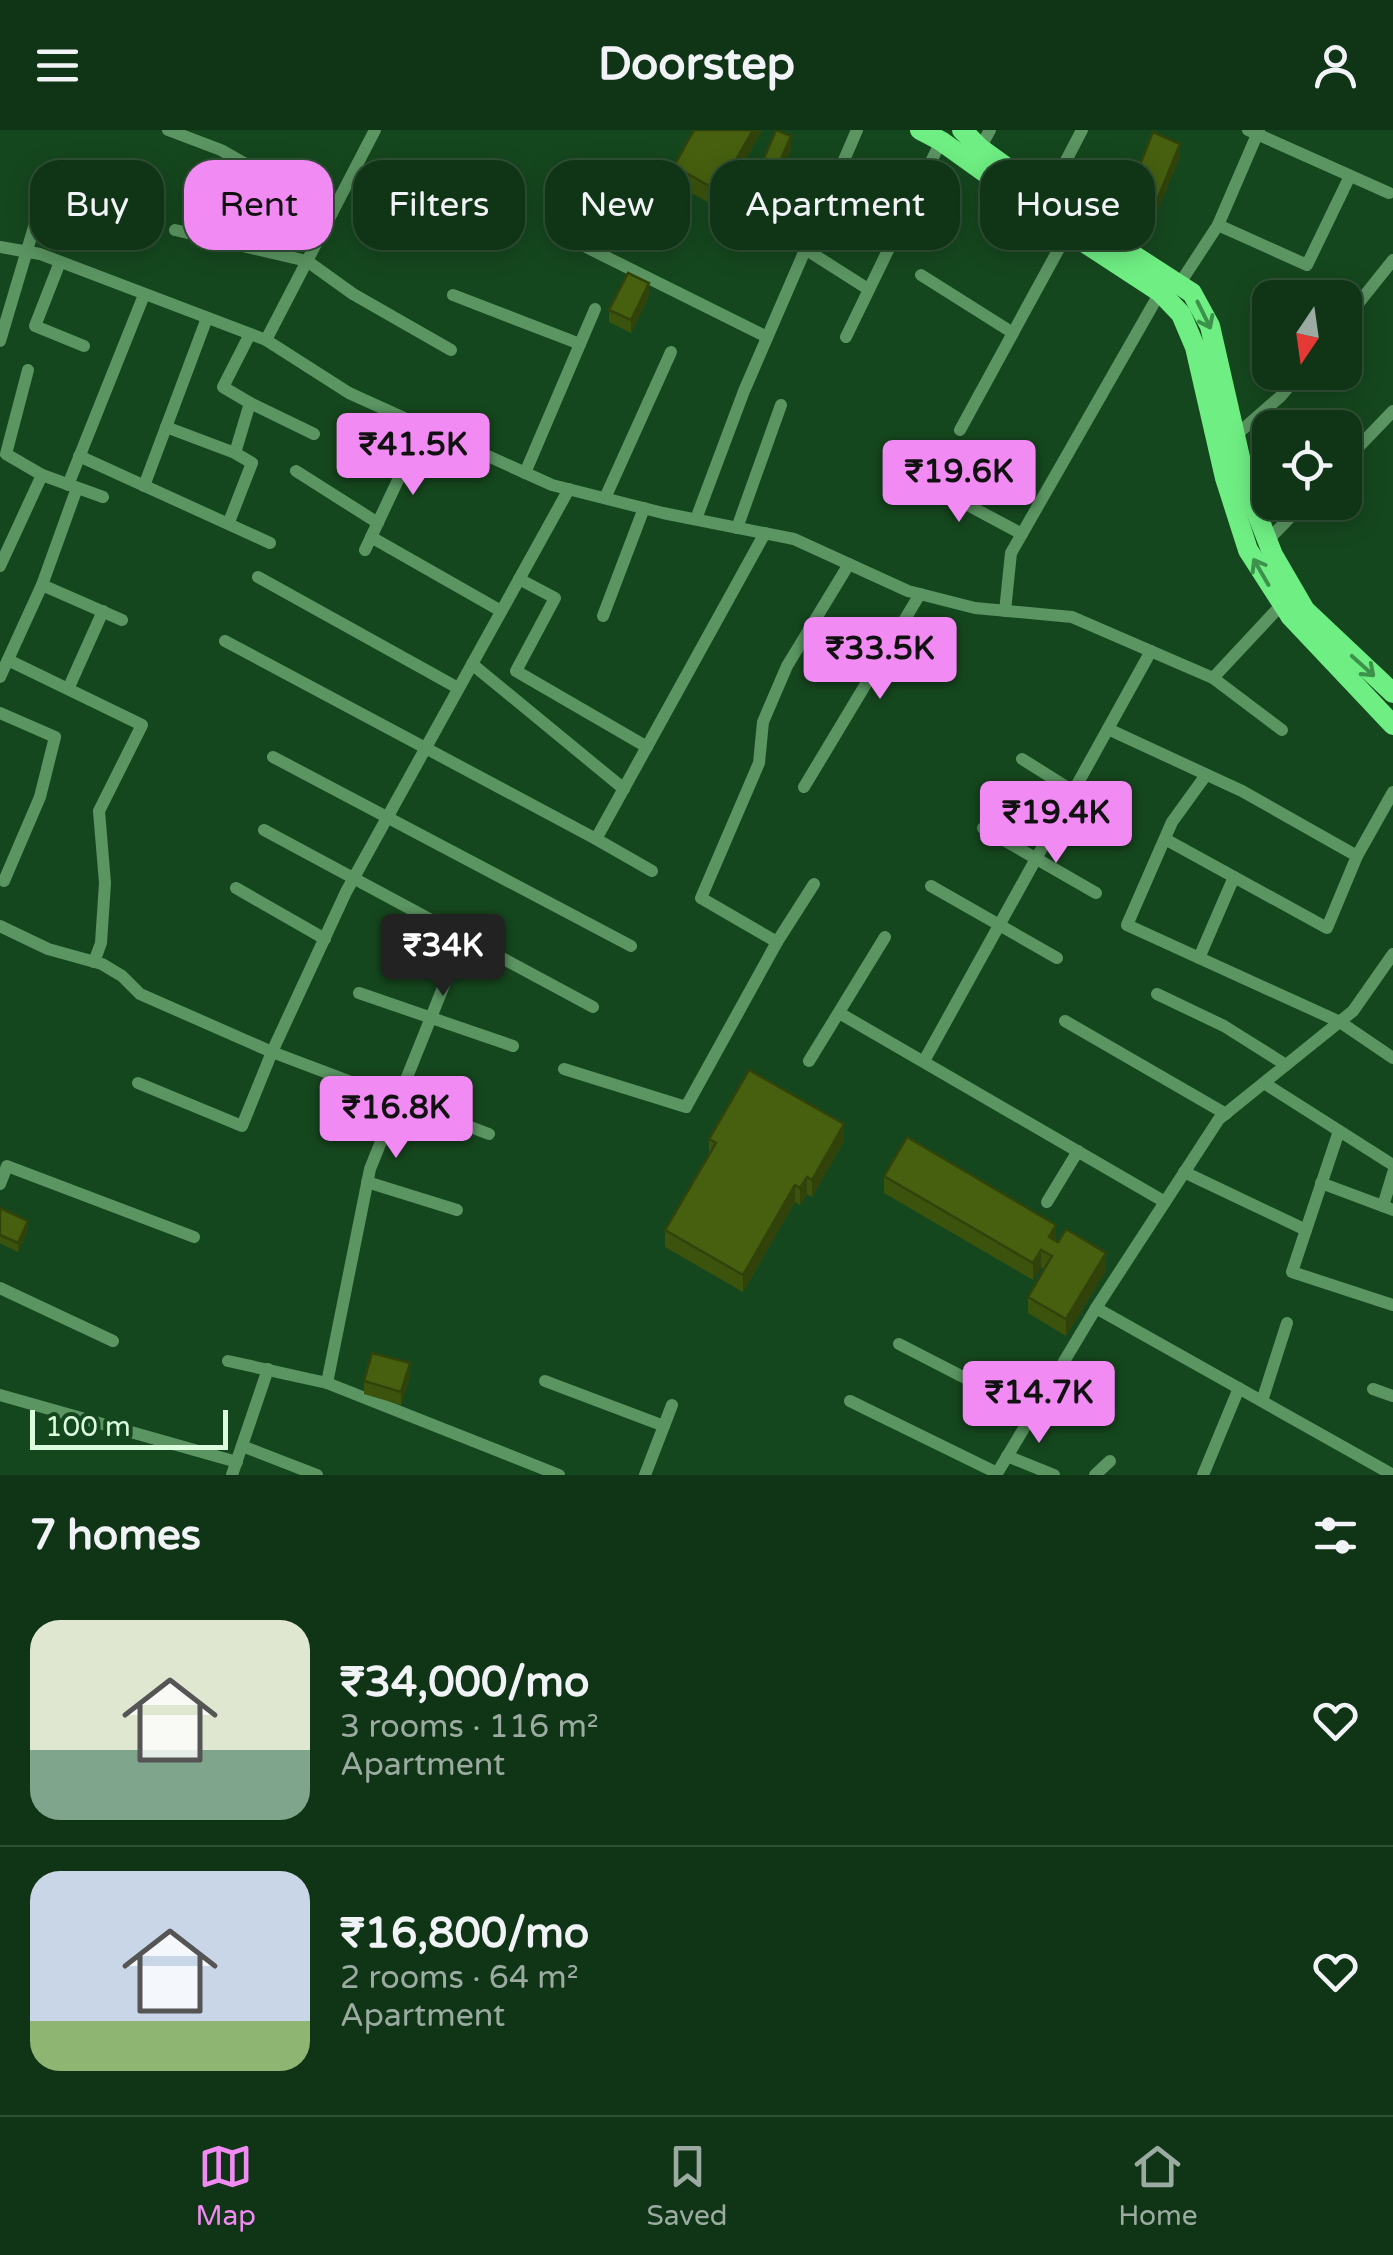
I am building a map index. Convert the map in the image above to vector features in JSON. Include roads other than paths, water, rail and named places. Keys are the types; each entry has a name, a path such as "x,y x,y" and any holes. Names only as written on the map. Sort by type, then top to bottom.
{"main road":[{"path":"920,130 985,139 1008,160"},
{"path":"947,133 980,160"},
{"path":"1103,250 1170,284 1189,330 1234,511 1248,550 1393,725"},
{"path":"1122,250 1199,302 1210,326 1247,488 1287,598 1393,693"}],"street":[{"path":"168,130 239,160"},
{"path":"333,211 374,130"},
{"path":"844,160 857,130"},
{"path":"1067,160 1082,130"},
{"path":"1005,611 1011,552 1170,284 1218,225 1255,132 1389,194"},
{"path":"846,336 947,133"},
{"path":"1218,225 1307,265 1350,176"},
{"path":"175,230 307,262 352,294 451,350"},
{"path":"0,342 30,239"},
{"path":"0,247 60,262 266,340 349,392 568,489 794,539 920,594 975,608 1072,618 1214,678 1282,730"},
{"path":"266,340 313,250"},
{"path":"592,250 767,337"},
{"path":"696,520 805,250"},
{"path":"807,250 868,289"},
{"path":"960,430 1058,250"},
{"path":"1362,299 1393,260"},
{"path":"60,262 36,326 84,346"},
{"path":"922,275 1013,333"},
{"path":"0,678 42,585 79,456 144,295"},
{"path":"453,296 580,344"},
{"path":"525,473 594,309"},
{"path":"144,486 207,318"},
{"path":"250,334 223,387 314,434"},
{"path":"605,498 671,352"},
{"path":"28,370 6,454 42,475 103,498"},
{"path":"1235,436 1286,390"},
{"path":"235,453 250,402"},
{"path":"737,528 781,406"},
{"path":"1362,444 1393,412"},
{"path":"166,427 235,453 252,464 229,522"},
{"path":"422,427 368,544 501,611"},
{"path":"79,456 270,543"},
{"path":"296,471 378,523"},
{"path":"935,473 951,496 1022,534"},
{"path":"0,566 6,539 42,475"},
{"path":"138,1083 242,1126 272,1052 354,879 568,489"},
{"path":"603,616 644,508"},
{"path":"1267,542 1288,520"},
{"path":"596,839 765,533"},
{"path":"777,942 700,898 760,763 763,722 787,666 850,564"},
{"path":"258,577 458,688"},
{"path":"519,579 554,598 516,671 647,747"},
{"path":"42,585 122,620"},
{"path":"804,787 920,594"},
{"path":"1214,678 1287,598"},
{"path":"69,687 102,611"},
{"path":"225,641 652,872"},
{"path":"924,1060 1151,651"},
{"path":"8,660 142,725 99,811 104,883 102,943 94,962"},
{"path":"472,664 624,789"},
{"path":"0,713 55,737 40,797 4,881"},
{"path":"1108,729 1242,791 1357,856"},
{"path":"273,756 631,946"},
{"path":"1022,759 1108,813"},
{"path":"1206,775 1172,822 1127,925 1340,1022 1393,1058"},
{"path":"1165,839 1328,928 1357,856 1393,792"},
{"path":"982,828 1096,893"},
{"path":"264,830 593,1007"},
{"path":"1199,958 1234,877"},
{"path":"564,1069 686,1107 777,942 814,884"},
{"path":"931,886 1057,958"},
{"path":"236,888 324,938"},
{"path":"0,926 48,949 94,962 122,976 140,994 272,1052 490,1134"},
{"path":"809,1060 885,937"},
{"path":"327,1382 368,1182 396,1101 463,938"},
{"path":"850,1401 997,1474 1096,1308 1226,1114 1354,1011 1393,954"},
{"path":"359,993 513,1046"},
{"path":"1157,994 1224,1026 1286,1065"},
{"path":"840,1014 1165,1202"},
{"path":"1065,1021 1226,1114"},
{"path":"1264,1083 1393,1165"},
{"path":"1339,1130 1292,1272 1393,1306"},
{"path":"1048,1202 1078,1150"},
{"path":"0,1184 6,1166 194,1237"},
{"path":"1184,1172 1306,1230"},
{"path":"1321,1183 1388,1208 1393,1173"},
{"path":"368,1182 457,1210"},
{"path":"0,1288 113,1341"},
{"path":"1096,1308 1393,1475"},
{"path":"1262,1401 1287,1323"},
{"path":"900,1344 1033,1414"},
{"path":"228,1361 327,1382 559,1475"},
{"path":"0,1395 235,1468 268,1369"},
{"path":"545,1381 664,1426"},
{"path":"1203,1475 1239,1388"},
{"path":"1373,1389 1393,1396"},
{"path":"649,1474 672,1405"},
{"path":"242,1446 318,1475"},
{"path":"1008,1456 1054,1475"},
{"path":"1095,1475 1110,1461"}]}
